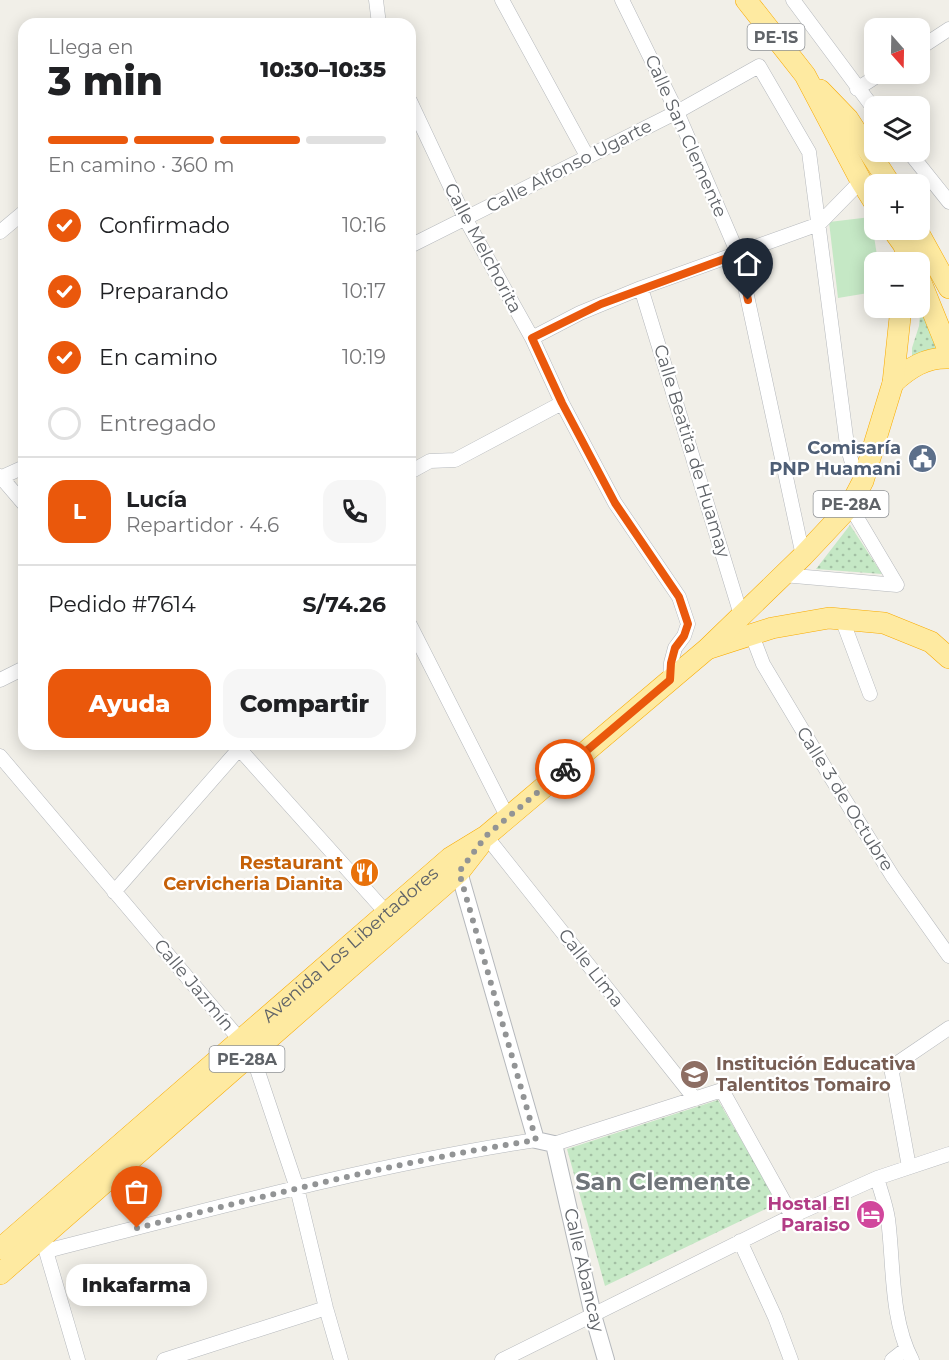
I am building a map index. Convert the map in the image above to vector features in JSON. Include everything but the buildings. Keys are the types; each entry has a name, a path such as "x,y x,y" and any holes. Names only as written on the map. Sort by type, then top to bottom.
{"highway":[{"name":"PE-1S","path":"746,0 805,75 848,119 884,174"},
{"name":"PE-1S","path":"805,75 864,186"},
{"path":"923,240 949,288"},
{"path":"930,305 949,352"},
{"name":"Avenida Los Libertadores","path":"392,920 450,858 486,836 706,649 803,556 850,506 863,481 893,383 900,318"},
{"path":"893,383 904,372 919,363 938,357 949,358"},
{"path":"747,609 752,635"},
{"name":"PE-28A","path":"706,649 772,628 829,618 884,623 931,642 949,658"},
{"name":"Avenida Los Libertadores","path":"0,1274 246,1047 392,920 459,872 486,836"},
{"name":"Avenida Los Libertadores","path":"0,1249 35,1241"}],"street":[{"path":"376,0 378,18"},
{"path":"502,0 587,156"},
{"name":"Calle San Clemente","path":"622,0 678,111 738,254 803,556"},
{"path":"793,0 864,97"},
{"path":"930,41 949,29"},
{"name":"Calle Alfonso Ugarte","path":"416,243 678,111 759,66 809,152 819,224"},
{"path":"857,88 864,84"},
{"name":"Calle Melchorita","path":"416,114 465,218 532,338 562,403 615,503 679,597 688,624 684,636 675,648 670,680"},
{"path":"917,162 948,199"},
{"path":"532,338 580,313 641,288 819,224 861,181"},
{"path":"0,232 18,217"},
{"path":"819,224 847,446 852,463 863,481"},
{"name":"Calle Beatita de Huamay","path":"641,288 747,609"},
{"path":"416,469 430,461 455,460 562,403"},
{"path":"18,470 0,477 18,497"},
{"path":"783,575 897,585 850,506"},
{"path":"842,619 870,694"},
{"name":"Calle 3 de Octubre","path":"752,635 763,664 830,776 893,877 949,956"},
{"path":"416,637 508,818"},
{"path":"0,680 18,671"},
{"path":"114,891 234,750"},
{"path":"241,750 392,920"},
{"name":"Calle Jazmín","path":"0,756 246,1047 297,1188 341,1360"},
{"name":"Calle Lima","path":"486,836 695,1099"},
{"path":"459,872 536,1140"},
{"path":"909,1167 892,1073 896,1064 949,1028"},
{"path":"78,1360 35,1241 489,1147 536,1140 554,1144 722,1090 792,1216"},
{"name":"Calle Abancay","path":"554,1144 593,1315 606,1360"},
{"path":"502,1360 792,1216 877,1178 949,1154"},
{"path":"877,1178 888,1216 896,1300 909,1354 892,1360"},
{"path":"740,1241 775,1317 791,1360"},
{"path":"164,1360 326,1308"}],"green space":[{"path":"864,218 864,240 875,240 876,252 864,252 864,294 838,298 829,222"},
{"path":"920,318 929,318 941,341 934,350 912,356 912,348"},
{"path":"850,525 882,574 816,569"},
{"path":"718,1100 778,1203 605,1286 567,1149"}],"way so far":[{"path":"137,1228 297,1188 489,1147 536,1140 459,872 486,836 565,769"}],"place":[{"name":"Comisaría PNP Huamani","path":"922,458"},
{"name":"Restaurant Cervicheria Dianita","path":"364,873"},
{"name":"Institución Educativa Talentitos Tomairo","path":"695,1074"},
{"name":"Hostal El Paraiso","path":"871,1214"},
{"name":"Inkafarma","path":"137,1228"}],"district":[{"name":"San Clemente","path":"663,1181"}],"route":[{"path":"565,769 670,680 675,648 684,636 688,624 679,597 615,503 562,403 532,338 601,304 738,254 748,300"}]}
